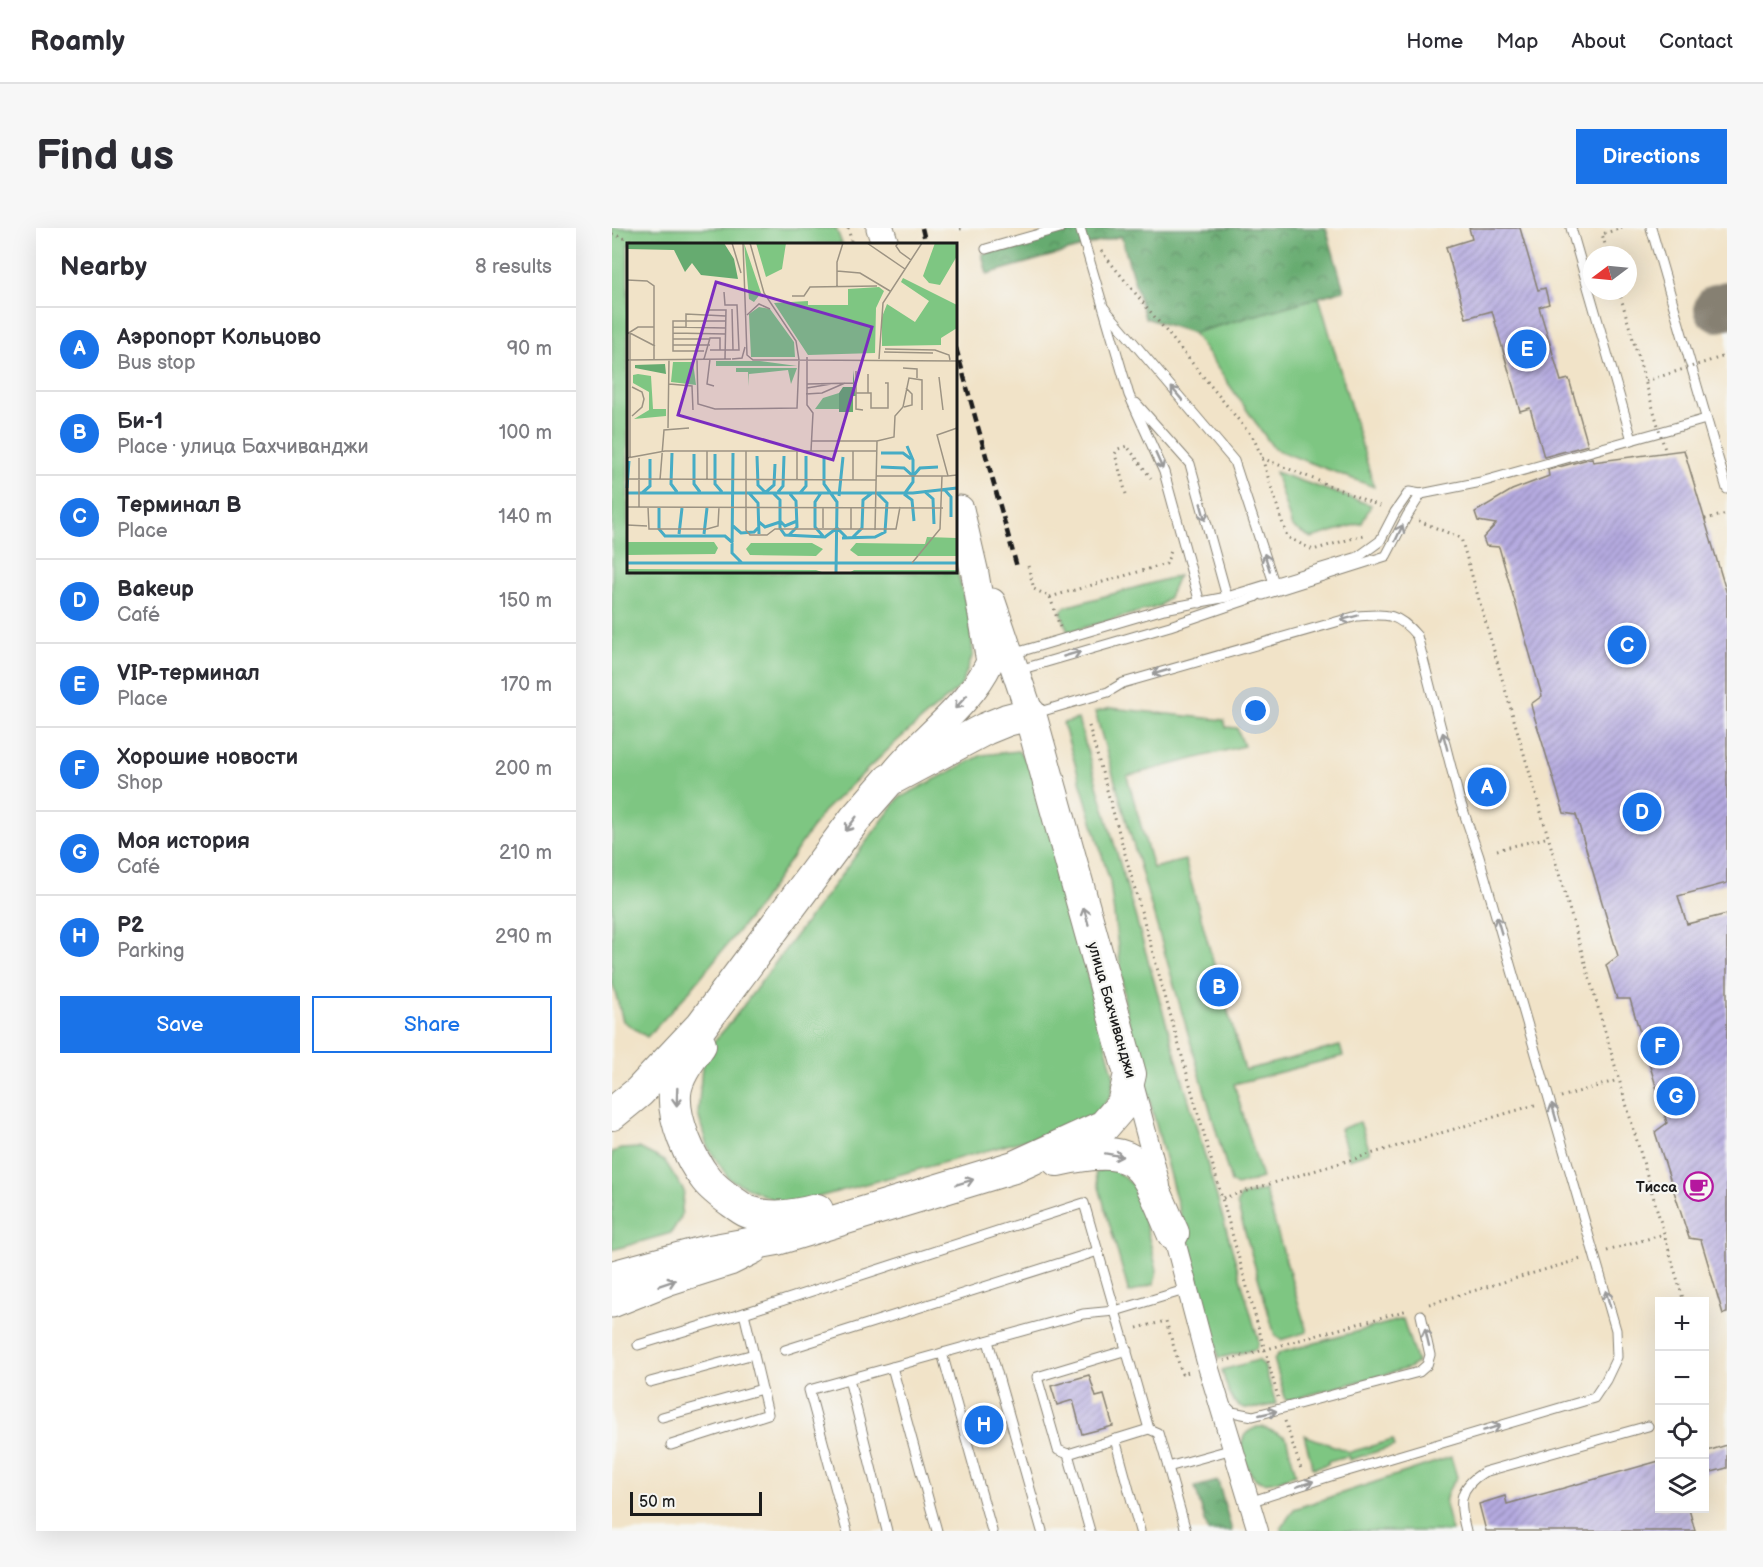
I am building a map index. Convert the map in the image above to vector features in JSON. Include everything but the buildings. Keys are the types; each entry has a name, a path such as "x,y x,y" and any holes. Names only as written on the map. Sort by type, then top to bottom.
{"highway":[{"path":"612,1114 639,1092 702,1025 855,819 889,780 985,729 1006,720 1030,714"},
{"name":"улица Бахчиванджи","path":"1030,714 1130,1074"},
{"path":"766,938 748,978 685,1067 675,1093 678,1122 687,1149 706,1179 726,1198 748,1212 772,1216 803,1214 852,1200 915,1197"},
{"path":"612,1277 704,1252 777,1239 1014,1167 1104,1126 1123,1104 1130,1074"},
{"path":"1014,1167 1103,1153 1125,1157 1139,1164 1150,1179 1173,1233"}],"main road":[{"path":"880,228 885,243"},
{"name":"улица Бахчиванджи","path":"958,501 1006,663 1030,714"},
{"path":"889,780 965,699 984,675 1006,663"},
{"path":"612,1304 667,1282 730,1262 777,1239"}],"street":[{"name":"улица Бахчиванджи","path":"1130,1074 1208,1366 1258,1531"}],"lane":[{"path":"986,249 1060,228"},
{"path":"1080,228 1129,395 1164,472 1200,603"},
{"path":"1571,228 1632,440"},
{"path":"1651,228 1727,489"},
{"path":"1104,308 1234,461 1274,583"},
{"path":"1129,395 1190,464 1227,597"},
{"path":"1006,663 1164,609 1227,597 1358,558 1380,541 1395,512 1409,492 1421,494 1481,482 1706,419"},
{"path":"1006,663 1170,626 1386,556 1421,494"},
{"path":"1255,597 1274,583"},
{"path":"1030,714 1099,695 1123,683 1357,616 1386,614 1406,622 1417,636 1459,798 1479,857 1596,1255 1616,1330 1617,1356 1606,1380 1594,1398 1250,1502"},
{"path":"638,1345 1083,1203 1149,1429"},
{"path":"785,1350 1098,1251"},
{"path":"847,1531 809,1390 1083,1314 1115,1311 1188,1290"},
{"path":"1218,1396 1232,1412 1246,1416 1282,1410 1419,1372 1427,1365 1430,1355 1420,1311"},
{"path":"671,1445 768,1414 744,1313"},
{"path":"988,1341 1042,1531"},
{"path":"1127,1350 1036,1377 1058,1450 1068,1454 1149,1429 1158,1433 1186,1531"},
{"path":"942,1353 992,1531"},
{"path":"650,1382 754,1354"},
{"path":"892,1367 937,1531"},
{"path":"849,1379 887,1531"},
{"path":"662,1417 762,1389"},
{"path":"1466,1531 1461,1503 1463,1493 1467,1486 1484,1472 1648,1426"},
{"path":"1114,1439 1140,1531"},
{"path":"1168,1467 1233,1449"},
{"path":"1068,1454 1090,1531"}],"path":[{"path":"848,228 852,243"},
{"path":"960,230 965,228"},
{"path":"1605,246 1602,234 1622,228"},
{"path":"612,234 639,243"},
{"path":"1098,246 1254,439 1287,537 1313,550 1365,534"},
{"path":"1622,300 1666,453"},
{"path":"1646,381 1725,356 1727,353"},
{"path":"1126,494 1115,454 1118,449 1126,446 1150,477 1153,488"},
{"path":"1262,458 1395,512"},
{"path":"1705,519 1727,514"},
{"path":"1407,516 1461,538 1683,1297"},
{"path":"1028,566 1034,589 1050,597 1166,564 1171,553 1169,543"},
{"path":"1050,597 1062,633"},
{"path":"1089,726 1265,1351 1306,1484"},
{"path":"1497,850 1549,837"},
{"path":"1223,1198 1618,1080"},
{"path":"1428,1304 1664,1234"},
{"path":"1137,1328 1166,1321 1182,1374 1420,1311"}],"green space":[{"path":"612,228 836,228 842,243 627,243 627,573 957,573 957,571 970,618 973,654 961,686 897,741 823,812 757,908 686,995 647,1037 623,1021 612,981"},
{"path":"1072,228 1326,228 1344,290 1193,333 1145,318 1121,236 987,274 982,254"},
{"path":"1319,297 1374,487 1274,449 1193,333"},
{"path":"1275,472 1371,505 1362,523 1311,538 1292,527"},
{"path":"1178,576 1169,597 1160,606 1068,632 1061,611 1065,607"},
{"path":"1111,708 1224,720 1226,727 1237,728 1244,746 1127,776 1153,868 1185,860 1215,968 1206,972 1204,977 1210,1001 1217,1005 1226,1005 1245,1070 1340,1046 1343,1056 1234,1084 1262,1178 1237,1186 1231,1182 1095,712"},
{"path":"1078,719 1259,1342 1256,1349 1219,1358 1126,1013 1110,882 1063,723"},
{"path":"1018,751 1033,768 1114,1077 1111,1096 1087,1123 786,1206 729,1179 707,1146 698,1114 703,1054 731,1022 899,798 982,755"},
{"path":"1360,1122 1370,1152 1349,1159 1340,1129"},
{"path":"639,1148 665,1161 684,1191 681,1217 671,1233 612,1250 612,1152"},
{"path":"1110,1166 1136,1187 1157,1270 1154,1284 1129,1293 1095,1173"},
{"path":"1265,1190 1307,1332 1281,1340 1275,1336 1237,1204 1240,1197"},
{"path":"1403,1319 1417,1363 1409,1368 1286,1401 1274,1359 1279,1353"},
{"path":"1258,1360 1264,1365 1276,1404 1252,1409 1244,1408 1233,1400 1222,1370"},
{"path":"1257,1427 1263,1427 1286,1437 1296,1474 1263,1482 1251,1474 1243,1455 1242,1443 1247,1433"},
{"path":"1304,1435 1350,1452 1393,1440 1395,1446 1349,1460 1348,1456 1328,1461 1328,1464 1313,1468"},
{"path":"1451,1457 1457,1477 1446,1497 1447,1515 1452,1531 1282,1531 1281,1528 1294,1509"},
{"path":"1218,1481 1232,1531 1208,1531 1195,1487"}],"taxiway":[{"path":"1718,308 1727,305"}],"railway":[{"path":"922,228 926,243"},
{"path":"957,352 1017,567"}],"place":[{"name":"VIP-терминал","path":"1527,349"},
{"name":"Терминал B","path":"1627,645"},
{"name":"Аэропорт Кольцово","path":"1487,787"},
{"name":"Bakeup","path":"1642,812"},
{"name":"Би-1","path":"1219,987"},
{"name":"Хорошие новости","path":"1660,1046"},
{"name":"Моя история","path":"1676,1096"},
{"name":"Тисса","path":"1698,1187"},
{"name":"P2","path":"984,1425"}]}
